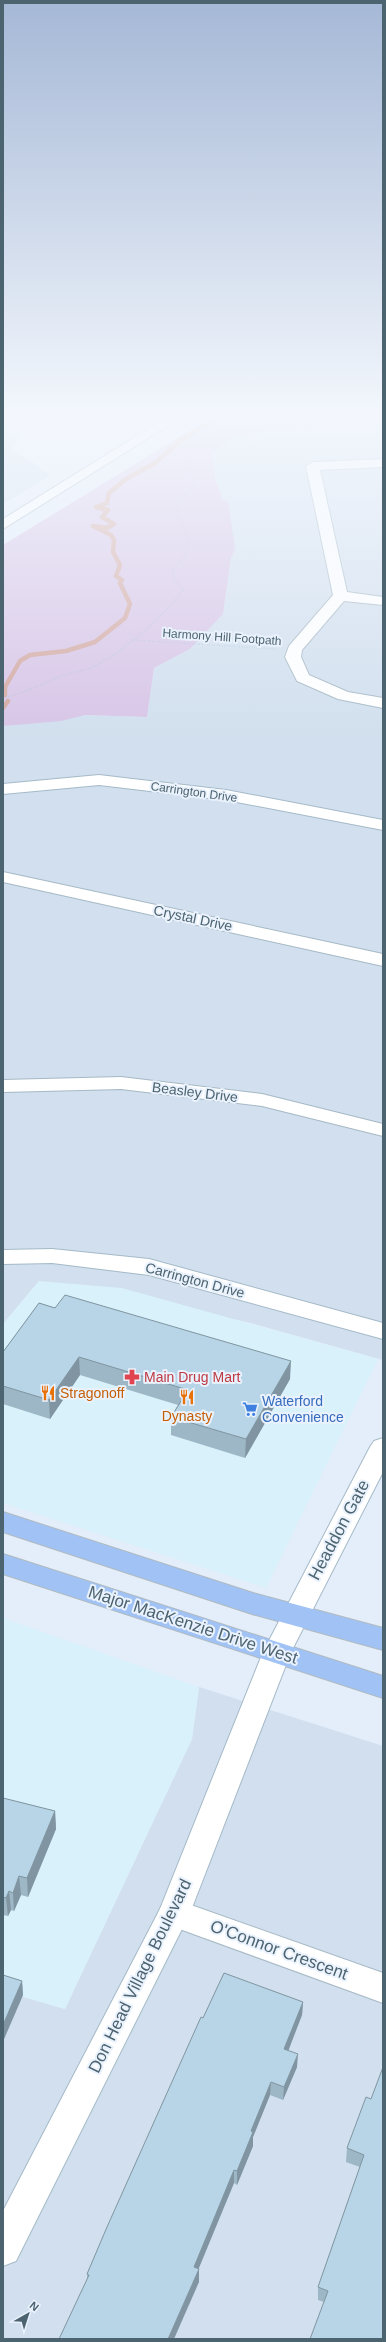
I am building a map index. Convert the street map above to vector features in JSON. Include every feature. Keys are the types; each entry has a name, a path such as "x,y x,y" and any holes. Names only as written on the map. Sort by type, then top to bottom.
{"main road":[{"path":"3,1522 252,1603 383,1639"},
{"name":"Major MacKenzie Drive West","path":"3,1564 383,1687"}],"street":[{"path":"324,521 340,596"},
{"path":"340,596 383,601"},
{"path":"340,596 294,650 293,657 303,678 344,696 383,704"},
{"name":"Carrington Drive","path":"3,789 100,780 226,795 383,825"},
{"name":"Crystal Drive","path":"3,876 383,960"},
{"name":"Beasley Drive","path":"3,1086 121,1083 262,1100 383,1130"},
{"name":"Carrington Drive","path":"3,1257 52,1256 149,1267 383,1331"},
{"name":"Headdon Gate","path":"278,1652 296,1614 383,1447"},
{"name":"Don Head Village Boulevard","path":"3,2248 174,1913 278,1652"},
{"name":"O'Connor Crescent","path":"174,1913 383,1988"}],"path":[{"path":"3,698 30,691 59,677 90,668 132,640 168,610 182,590 174,579 173,570 186,554 188,546 180,521"},
{"name":"Harmony Hill Footpath","path":"132,640 294,650"}],"shaded area":[{"path":"42,521 231,521 235,549 231,558 223,614 190,649 154,668 147,717 85,715 61,721 3,726 3,545"},
{"path":"228,521 383,521 383,1360 247,1322 39,1281 3,1324 3,726 82,715 147,717 154,668 190,649 223,614 233,543"},
{"path":"39,1281 122,1288 378,1359 266,1588 3,1503 3,1324"},
{"path":"3,1618 199,1687 192,1739 65,2009 3,1991"},
{"path":"199,1687 383,1746 383,2339 3,2339 3,1991 65,2009 192,1739"}],"building":[{"path":"65,1295 291,1361 246,1439 171,1417 188,1390 79,1357 49,1400 3,1386 3,1352 39,1303 55,1308"},
{"path":"3,1798 55,1811 27,1878 19,1876 13,1893 9,1891 6,1898 3,1897"},
{"path":"224,1973 303,2002 284,2049 298,2054 284,2087 271,2082 237,2171 234,2170 194,2267 199,2269 168,2339 59,2339 89,2275 87,2274 107,2227 201,2017 203,2018"},
{"path":"3,1975 22,1981 3,2025"},
{"path":"383,2067 383,2339 310,2339 328,2291 318,2287 364,2155 347,2148 366,2097 371,2099"}],"waterway":[{"path":"5,695 5,687 20,661 30,655 66,651 95,642 125,618 130,604 120,583 122,580 116,576 120,565 113,552 114,540 111,535 93,526 107,528 114,524 109,521"},
{"path":"3,708 8,701"}],"place":[{"name":"Main Drug Mart","path":"132,1377"},
{"name":"Stragonoff","path":"48,1393"},
{"name":"Dynasty","path":"187,1397"},
{"name":"Waterford Convenience","path":"250,1409"}]}
